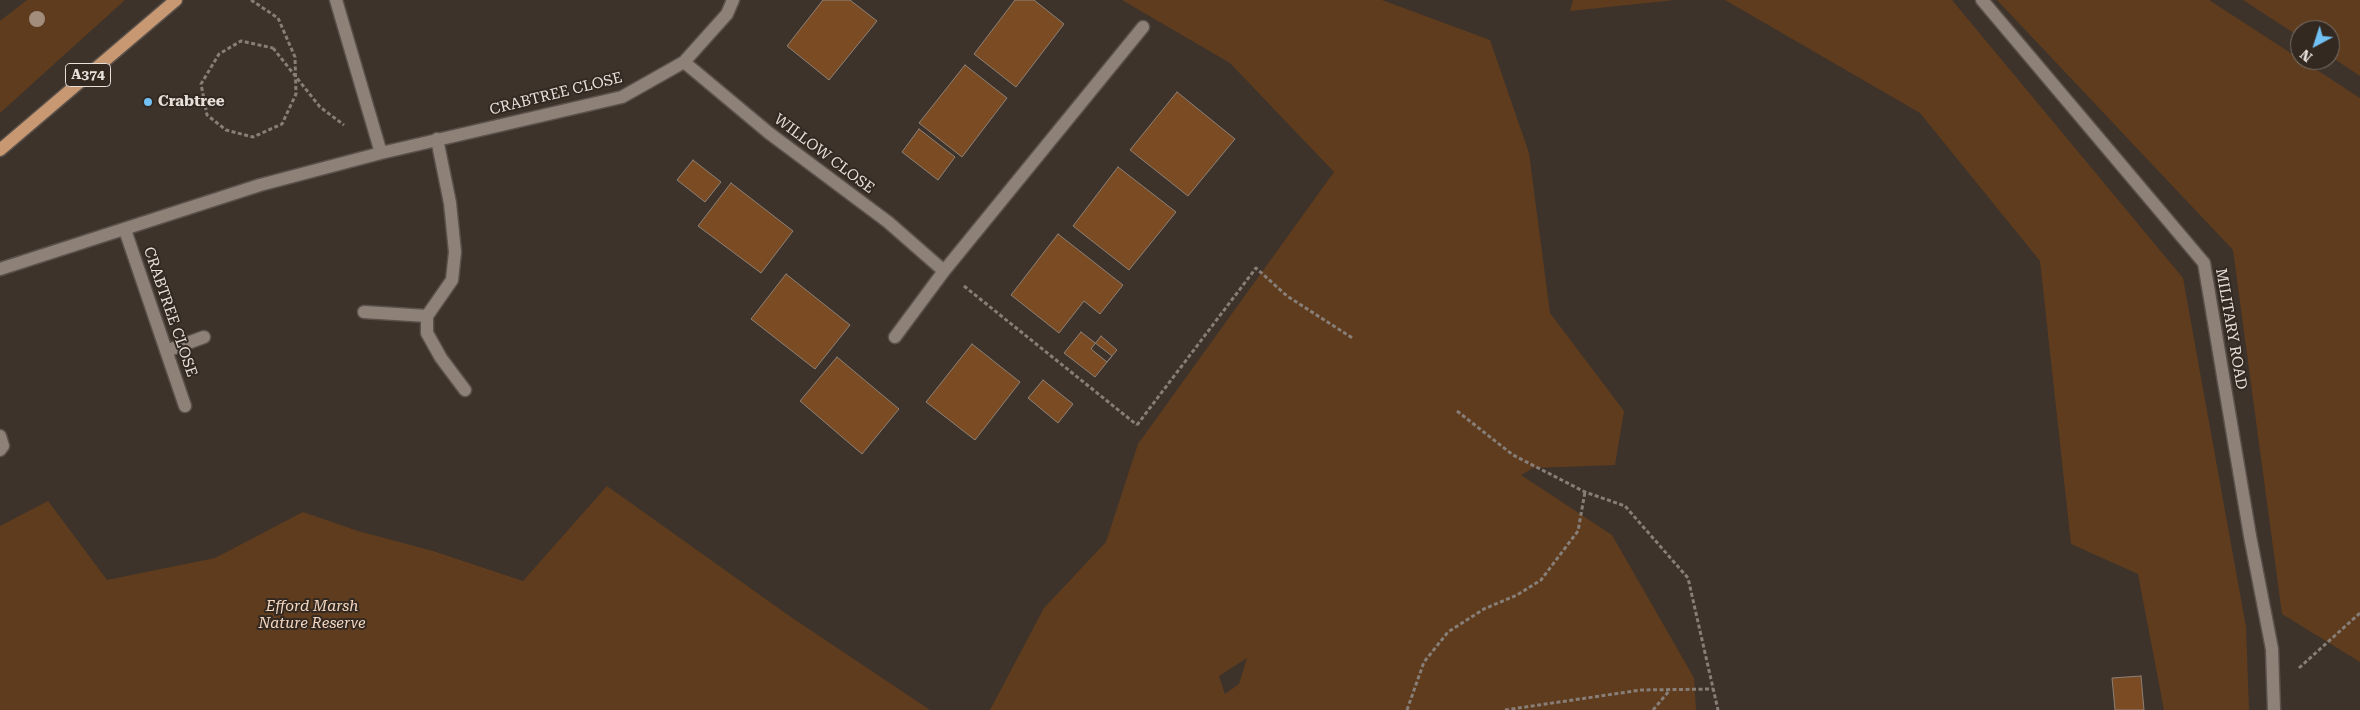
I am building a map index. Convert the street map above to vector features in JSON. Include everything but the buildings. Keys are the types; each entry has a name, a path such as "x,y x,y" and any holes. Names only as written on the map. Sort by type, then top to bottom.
{"main road":[{"name":"A374","path":"0,150 176,0"}],"street":[{"path":"336,0 381,153"},
{"name":"CRABTREE CLOSE","path":"0,269 260,185 381,153 622,98 684,62 727,14 733,0"},
{"name":"MILITARY ROAD","path":"1982,0 2204,263 2250,536 2272,649 2274,710"},
{"path":"895,337 944,271 1143,27"},
{"name":"WILLOW CLOSE","path":"684,62 769,133 888,222 944,271"},
{"path":"437,140 450,203 455,252 452,280 427,316 427,333 441,358 465,390"},
{"name":"CRABTREE CLOSE","path":"125,230 185,406"},
{"path":"364,312 427,316"},
{"path":"166,351 204,337"},
{"path":"0,436 3,446 0,450"}],"path":[{"path":"250,0 278,18 295,57 296,94 282,124 254,137 226,130 207,115 201,84 219,54 241,41 273,48 320,107 381,153"},
{"path":"944,271 1137,425 1256,268 1287,296 1354,339"},
{"path":"1457,411 1513,455 1585,492 1625,506 1688,578 1718,710"},
{"path":"1407,710 1424,662 1448,632 1484,609 1517,595 1541,580 1578,531 1585,492"},
{"path":"2274,692 2360,613"},
{"path":"1505,710 1641,690 1713,689"},
{"path":"1653,710 1670,690"}],"green space":[{"path":"27,0 125,0 0,113 0,21"},
{"path":"1122,0 1382,0 1490,40 1529,153 1550,313 1624,411 1615,465 1533,468 1521,475 1612,535 1694,678 1696,710 990,710 1044,608 1106,542 1138,444 1334,172 1230,63","holes":["1247,658 1239,684 1225,694 1219,676"]},
{"path":"1573,0 1675,0 1570,11"},
{"path":"1725,0 1952,0 2183,278 2246,627 2249,710 2164,710 2138,574 2071,544 2040,261 1920,113"},
{"path":"1997,0 2209,0 2290,53 2290,70 2317,70 2360,98 2360,662 2282,614 2233,250"},
{"path":"2243,0 2360,0 2360,76 2340,63 2340,20 2290,20 2290,31"},
{"name":"Efford Marsh Nature Reserve","path":"607,486 788,615 930,710 0,710 0,526 48,501 107,580 215,558 303,512 358,531 433,551 523,581"}],"place":[{"name":"Crabtree","path":"148,102"}]}
